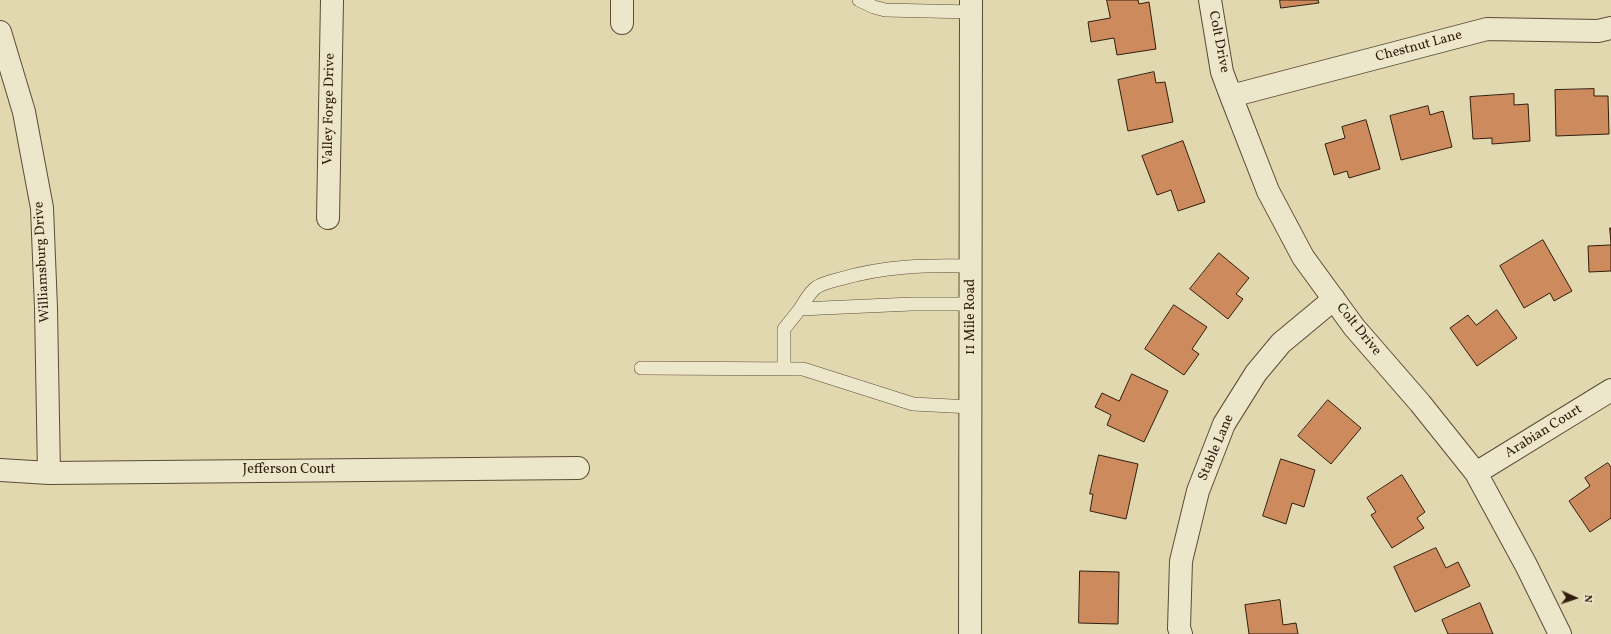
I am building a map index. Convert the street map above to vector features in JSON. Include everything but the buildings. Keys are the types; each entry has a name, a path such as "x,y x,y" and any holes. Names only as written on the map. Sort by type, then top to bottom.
{"street":[{"name":"Valley Forge Drive","path":"328,218 332,0"},
{"path":"622,0 622,23"},
{"name":"Colt Drive","path":"1210,0 1222,72 1268,191 1303,257 1354,327 1420,403 1476,473 1526,565 1560,634"},
{"name":"11 Mile Road","path":"970,634 971,6"},
{"name":"Chestnut Lane","path":"1231,96 1487,29 1598,31 1611,28"},
{"name":"Williamsburg Drive","path":"0,32 24,112 42,208 46,308 49,472"},
{"name":"Stable Lane","path":"1181,634 1179,628 1181,561 1198,491 1224,424 1256,373 1281,343 1334,299"},
{"name":"Arabian Court","path":"1476,473 1611,390"},
{"name":"Jefferson Court","path":"0,470 49,472 578,468"}],"lane":[{"path":"859,0 869,6 885,10 971,6"},
{"path":"784,368 784,329 800,309 810,293 817,287 865,272 886,268 937,265 971,266"},
{"path":"800,309 912,304 971,304"},
{"path":"641,368 803,369 912,404 971,407"}]}
